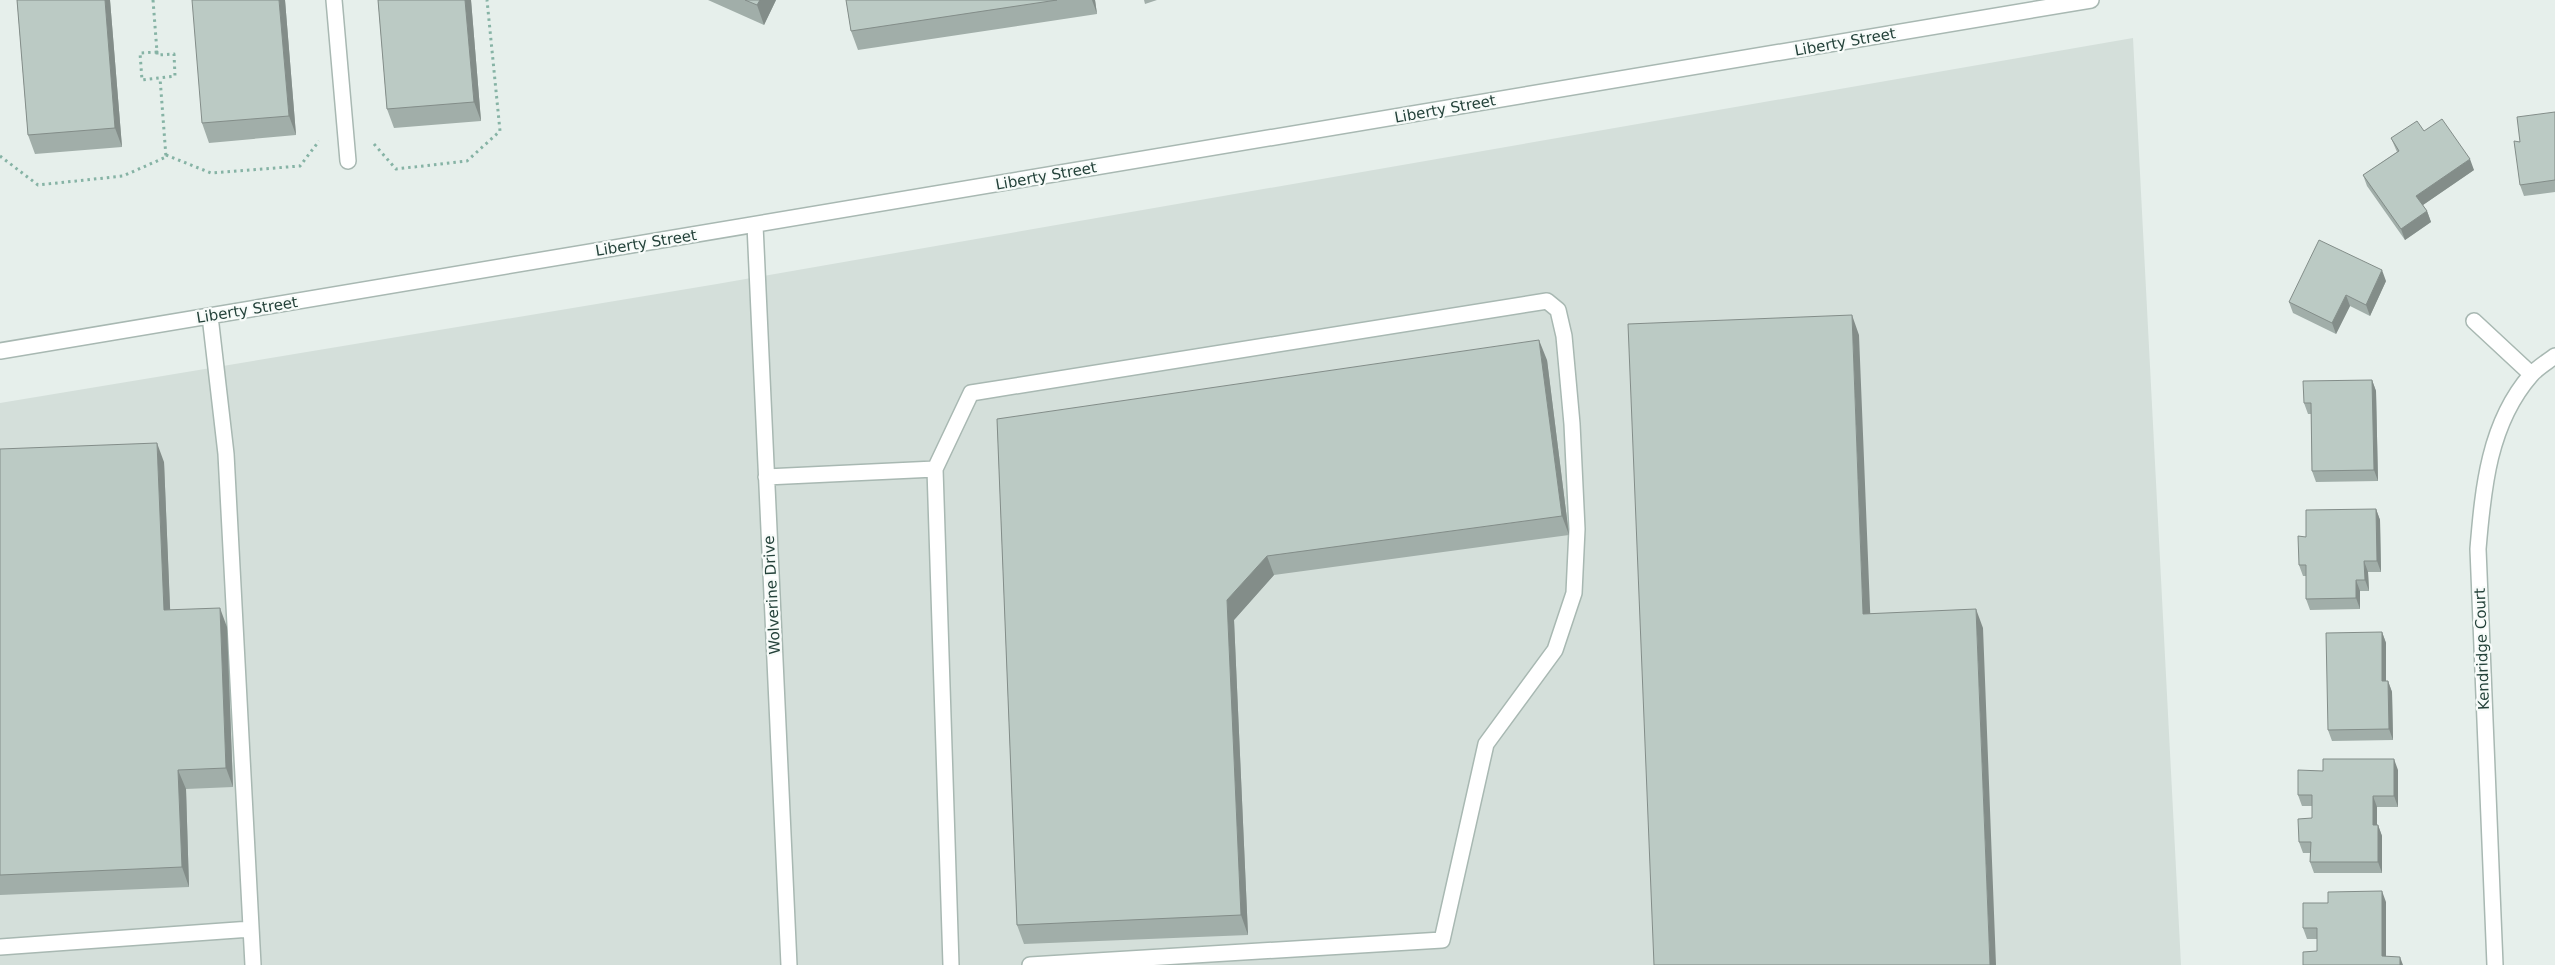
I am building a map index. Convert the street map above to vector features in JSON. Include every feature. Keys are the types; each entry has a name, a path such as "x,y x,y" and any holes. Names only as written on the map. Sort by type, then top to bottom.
{"street":[{"path":"334,0 348,161"},
{"name":"Liberty Street","path":"0,351 2091,0"},
{"name":"Wolverine Drive","path":"755,225 789,965"},
{"path":"951,965 935,469 971,393 1547,301 1558,310 1564,336 1572,424 1576,529 1574,593 1555,650 1486,744 1442,940 1030,965"},
{"path":"210,316 226,454 253,965"},
{"path":"2474,321 2531,374"},
{"name":"Kendridge Court","path":"2495,965 2478,549 2481,503 2496,434 2531,374 2555,356"},
{"path":"766,477 935,469"},
{"path":"0,947 251,929"}],"path":[{"path":"153,0 157,52 157,55 174,54 175,76 142,80 140,54 157,52"},
{"path":"0,156 38,185 123,176 166,155 211,173 300,166 326,132 362,130 396,169 467,161 500,131 487,0"},
{"path":"160,78 166,155"}],"shaded area":[{"path":"2133,38 2181,965 0,965 0,403 717,284"}],"building":[{"path":"17,0 105,0 115,128 28,135"},
{"path":"192,0 279,0 289,116 202,123"},
{"path":"378,0 465,0 474,102 387,109"},
{"path":"745,0 760,0 757,5"},
{"path":"846,0 1057,0 851,31"},
{"path":"2555,112 2555,180 2520,185 2514,141 2520,142 2517,117"},
{"path":"2442,119 2470,159 2416,196 2427,211 2401,229 2363,175 2399,151 2391,138 2417,121 2424,131"},
{"path":"2319,240 2382,270 2366,305 2346,295 2332,323 2289,302"},
{"path":"1852,315 1863,614 1976,609 1990,965 1654,965 1628,324"},
{"path":"1539,340 1562,516 1267,556 1227,600 1241,915 1017,925 997,419"},
{"path":"2372,380 2374,470 2312,471 2311,403 2304,403 2303,381"},
{"path":"157,443 164,610 220,608 226,768 178,770 182,867 0,875 0,449"},
{"path":"2376,509 2377,561 2364,561 2365,580 2356,580 2356,598 2306,599 2306,565 2299,565 2298,536 2306,537 2306,510"},
{"path":"2382,632 2382,681 2388,681 2389,729 2328,730 2326,633"},
{"path":"2323,759 2394,759 2394,796 2373,796 2373,825 2378,825 2378,862 2310,862 2311,842 2299,842 2298,819 2312,818 2312,795 2298,795 2298,770 2323,771"},
{"path":"2382,891 2382,956 2400,957 2400,965 2303,965 2303,952 2317,951 2317,928 2303,928 2303,903 2328,903 2328,892"}]}
